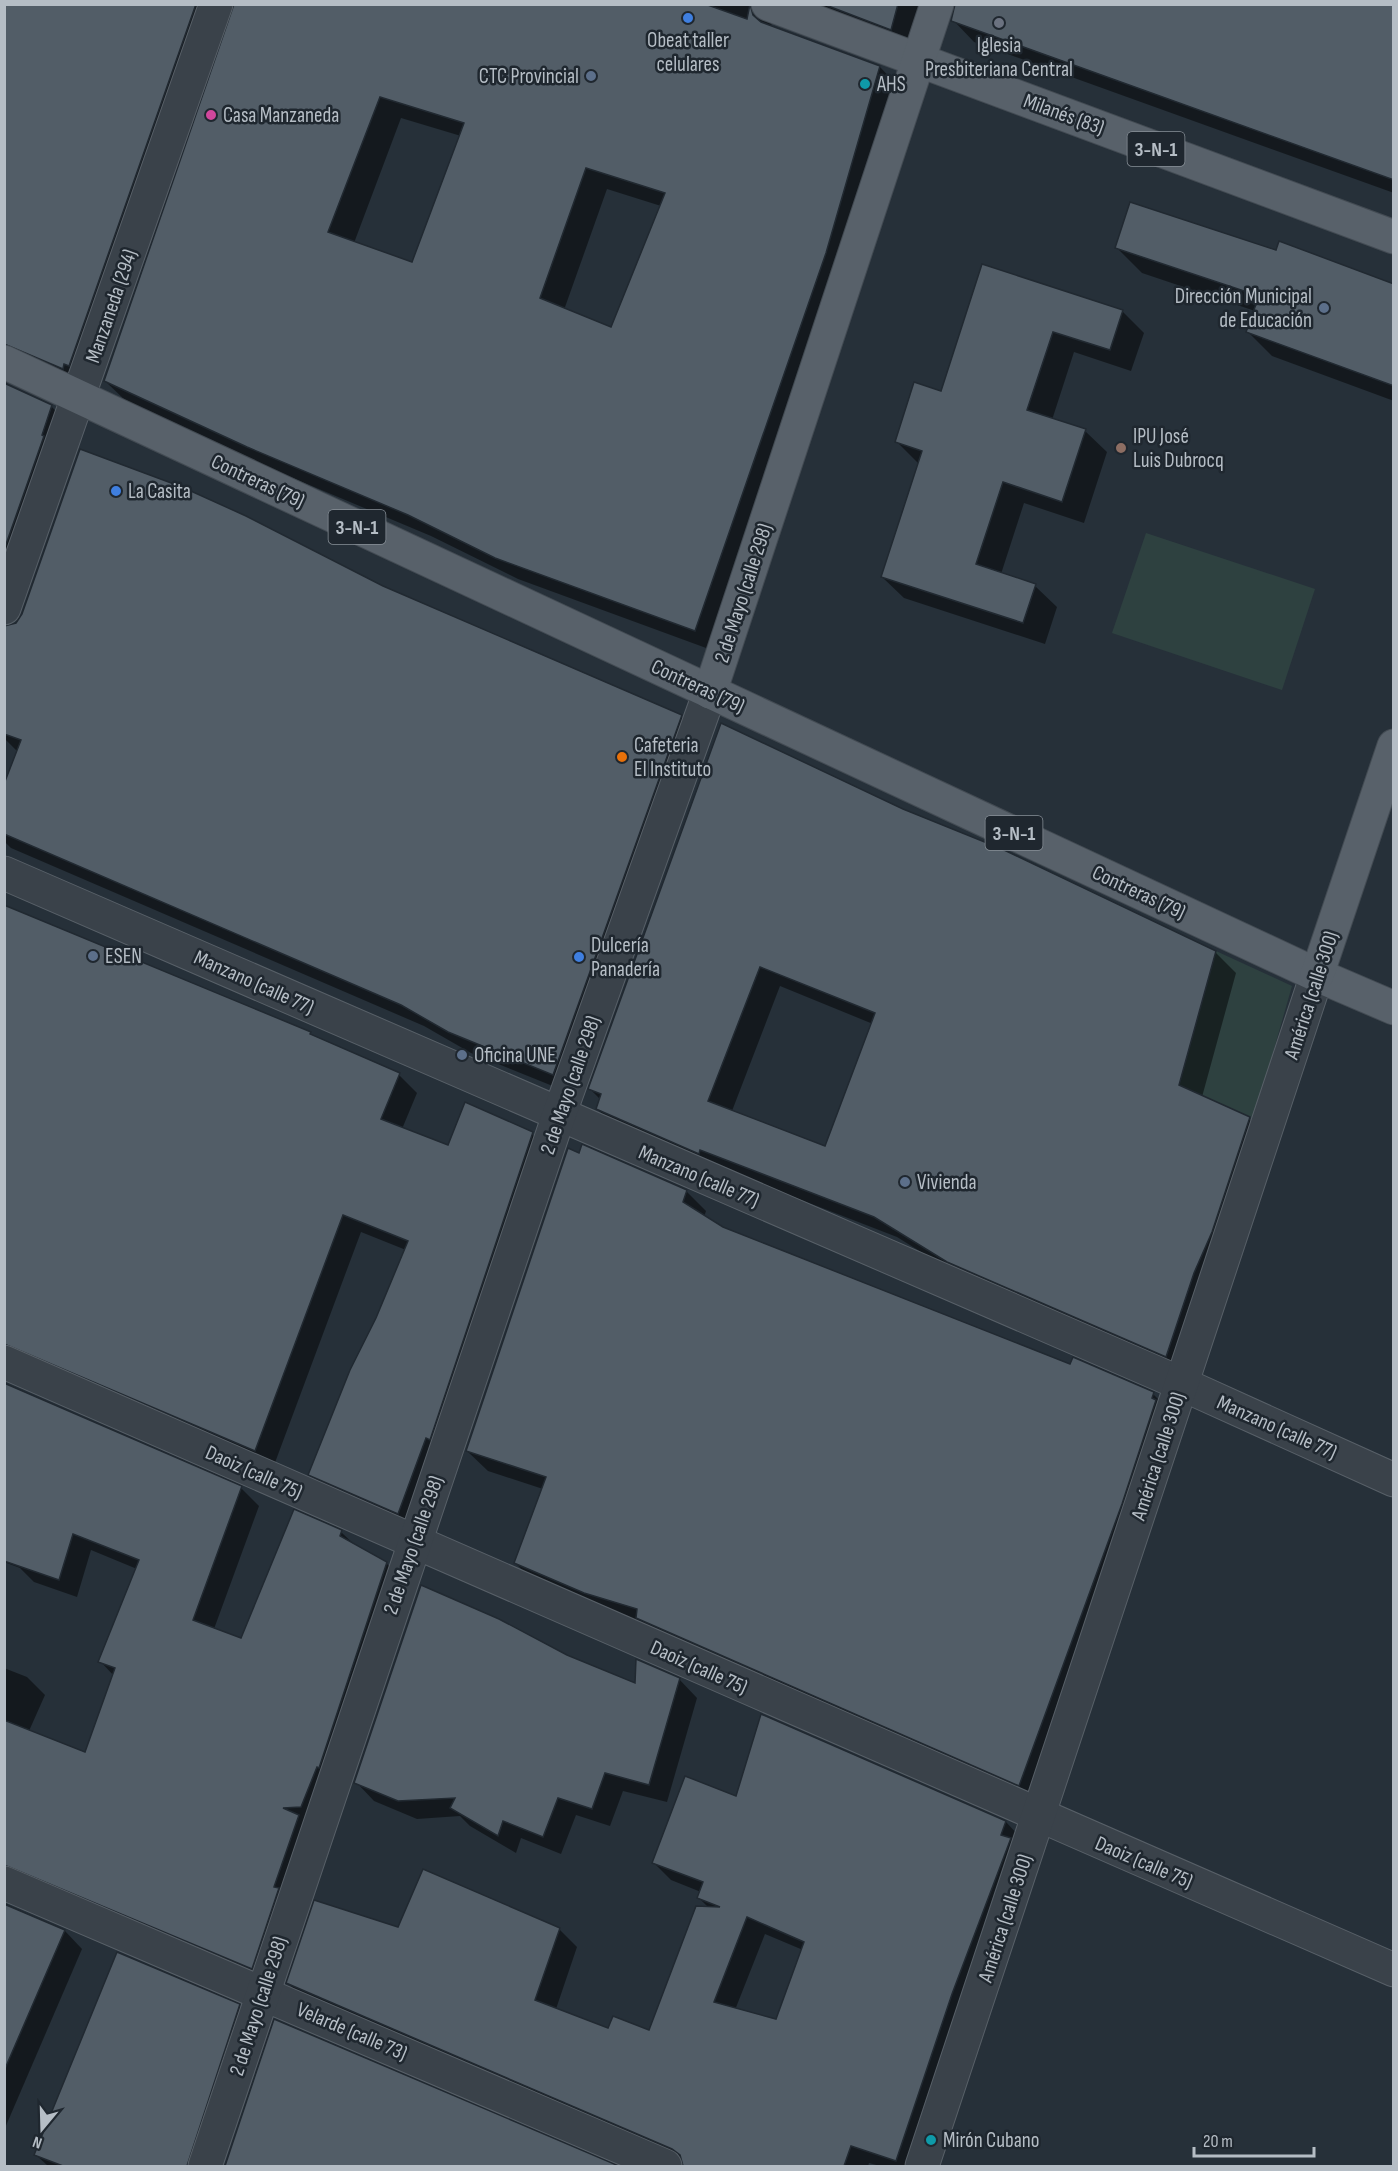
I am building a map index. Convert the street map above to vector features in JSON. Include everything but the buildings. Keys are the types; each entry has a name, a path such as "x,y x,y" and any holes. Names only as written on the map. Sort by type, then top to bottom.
{"main road":[{"name":"Milanés (83)","path":"768,4 1394,237"},
{"name":"2 de Mayo (calle 298)","path":"710,692 937,4"},
{"name":"Contreras (79)","path":"4,362 1317,975 1394,1008"},
{"name":"América (calle 300)","path":"1317,975 1392,758"}],"street":[{"name":"Manzaneda (294)","path":"4,608 80,398 216,4"},
{"name":"2 de Mayo (calle 298)","path":"204,2166 559,1115 710,692"},
{"name":"Manzano (calle 77)","path":"4,873 1182,1384 1394,1480"},
{"name":"América (calle 300)","path":"922,2166 1317,975"},
{"name":"Daoiz (calle 75)","path":"4,1362 1394,1970"},
{"name":"Velarde (calle 73)","path":"4,1882 665,2166"}],"shaded area":[{"path":"1146,533 1315,589 1282,690 1112,633"},
{"path":"1216,951 1292,986 1254,1119 1179,1085"}],"place":[{"name":"Obeat taller celulares","path":"688,18"},
{"name":"Iglesia Presbiteriana Central","path":"999,23"},
{"name":"CTC Provincial","path":"591,76"},
{"name":"AHS","path":"865,84"},
{"name":"Casa Manzaneda","path":"211,115"},
{"name":"Dirección Municipal de Educación","path":"1324,308"},
{"name":"IPU José Luis Dubrocq","path":"1121,448"},
{"name":"La Casita","path":"116,491"},
{"name":"Cafeteria El Instituto","path":"622,757"},
{"name":"ESEN","path":"93,956"},
{"name":"Dulcería Panadería","path":"579,957"},
{"name":"Oficina UNE","path":"462,1055"},
{"name":"Vivienda","path":"905,1182"},
{"name":"Mirón Cubano","path":"931,2140"}]}
